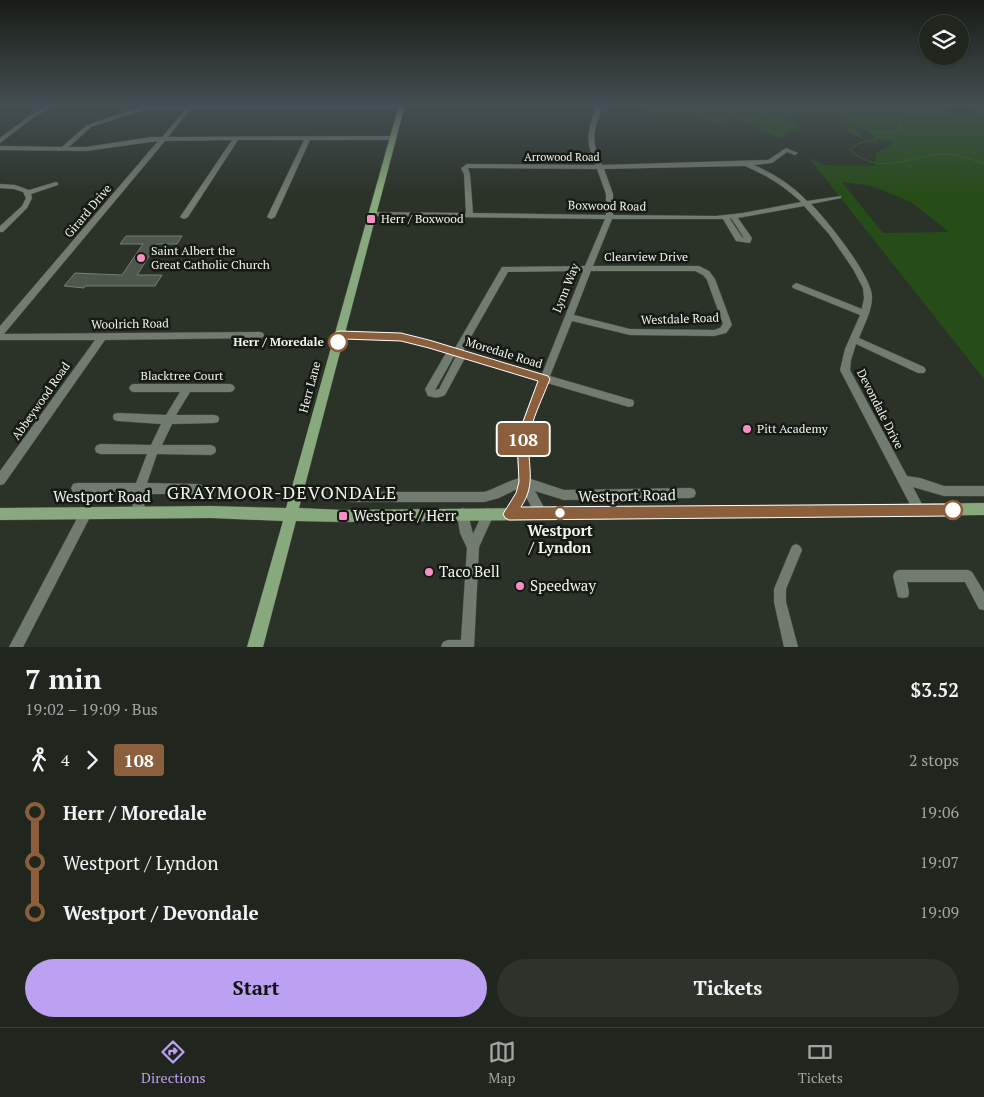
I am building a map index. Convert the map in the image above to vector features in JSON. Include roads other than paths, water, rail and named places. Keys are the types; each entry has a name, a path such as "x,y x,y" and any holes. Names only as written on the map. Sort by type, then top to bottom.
{"main road":[{"name":"Herr Lane","path":"255,647 393,138"},
{"name":"Westport Road","path":"0,514 139,512 343,516 984,510"}],"street":[{"path":"63,148 78,135"},
{"name":"Girard Drive","path":"0,332 167,135"},
{"name":"Lynn Way","path":"542,513 529,494 525,482 523,438 544,379 609,217 610,195 590,135"},
{"path":"270,217 308,138"},
{"path":"0,148 91,148 130,141 164,139 393,138"},
{"path":"184,217 236,139"},
{"name":"Arrowood Road","path":"470,215 467,174 464,168 467,166 601,167 747,164 770,162 784,151 795,153"},
{"path":"770,162 767,169 770,176"},
{"name":"Devondale Drive","path":"747,164 770,176 808,203 838,243 867,288 868,300 845,362 847,376 919,510"},
{"path":"27,193 56,184"},
{"path":"0,186 18,187 27,193 28,198 25,207 0,230"},
{"name":"Boxwood Road","path":"373,214 729,217 839,197"},
{"name":"Clearview Drive","path":"458,352 506,269 692,268 703,271"},
{"name":"Westdale Road","path":"570,317 614,329 644,333 714,333 724,331 728,322 711,279 703,271"},
{"path":"796,286 864,313"},
{"name":"Woolrich Road","path":"0,338 260,335"},
{"name":"Moredale Road","path":"340,335 401,337 629,402"},
{"name":"Abbeywood Road","path":"0,480 102,337"},
{"path":"853,340 921,370"},
{"name":"Blacktree Court","path":"134,388 230,388"},
{"path":"139,512 136,502 139,489 168,420 187,388"},
{"path":"118,417 168,420 214,419"},
{"path":"100,449 211,450"},
{"path":"902,480 920,483 944,492 984,491"},
{"name":"Lynn Way","path":"509,514 521,496 525,482"},
{"path":"351,497 484,497 495,494 512,485 525,482 564,495 690,493"},
{"path":"77,488 198,489"},
{"path":"16,647 86,513"},
{"path":"463,514 466,533 473,547"},
{"path":"448,647 467,647 473,547 488,514"},
{"path":"791,647 780,602 780,589 796,550"},
{"path":"903,592 899,576 968,576 984,604"}],"waterway":[{"path":"873,135 877,140 862,142 849,149 861,158 873,163 885,164 936,154 950,154 984,163"}],"place":[{"name":"Herr / Boxwood","path":"371,219"},
{"name":"Saint Albert the Great Catholic Church","path":"141,258"},
{"name":"Herr / Moredale","path":"338,342"},
{"name":"Pitt Academy","path":"747,429"},
{"name":"Westport / Lyndon","path":"560,513"},
{"name":"Westport / Herr","path":"343,516"},
{"name":"Taco Bell","path":"429,572"},
{"name":"Speedway","path":"520,586"}],"district":[{"name":"GRAYMOOR-DEVONDALE","path":"282,493"}]}
